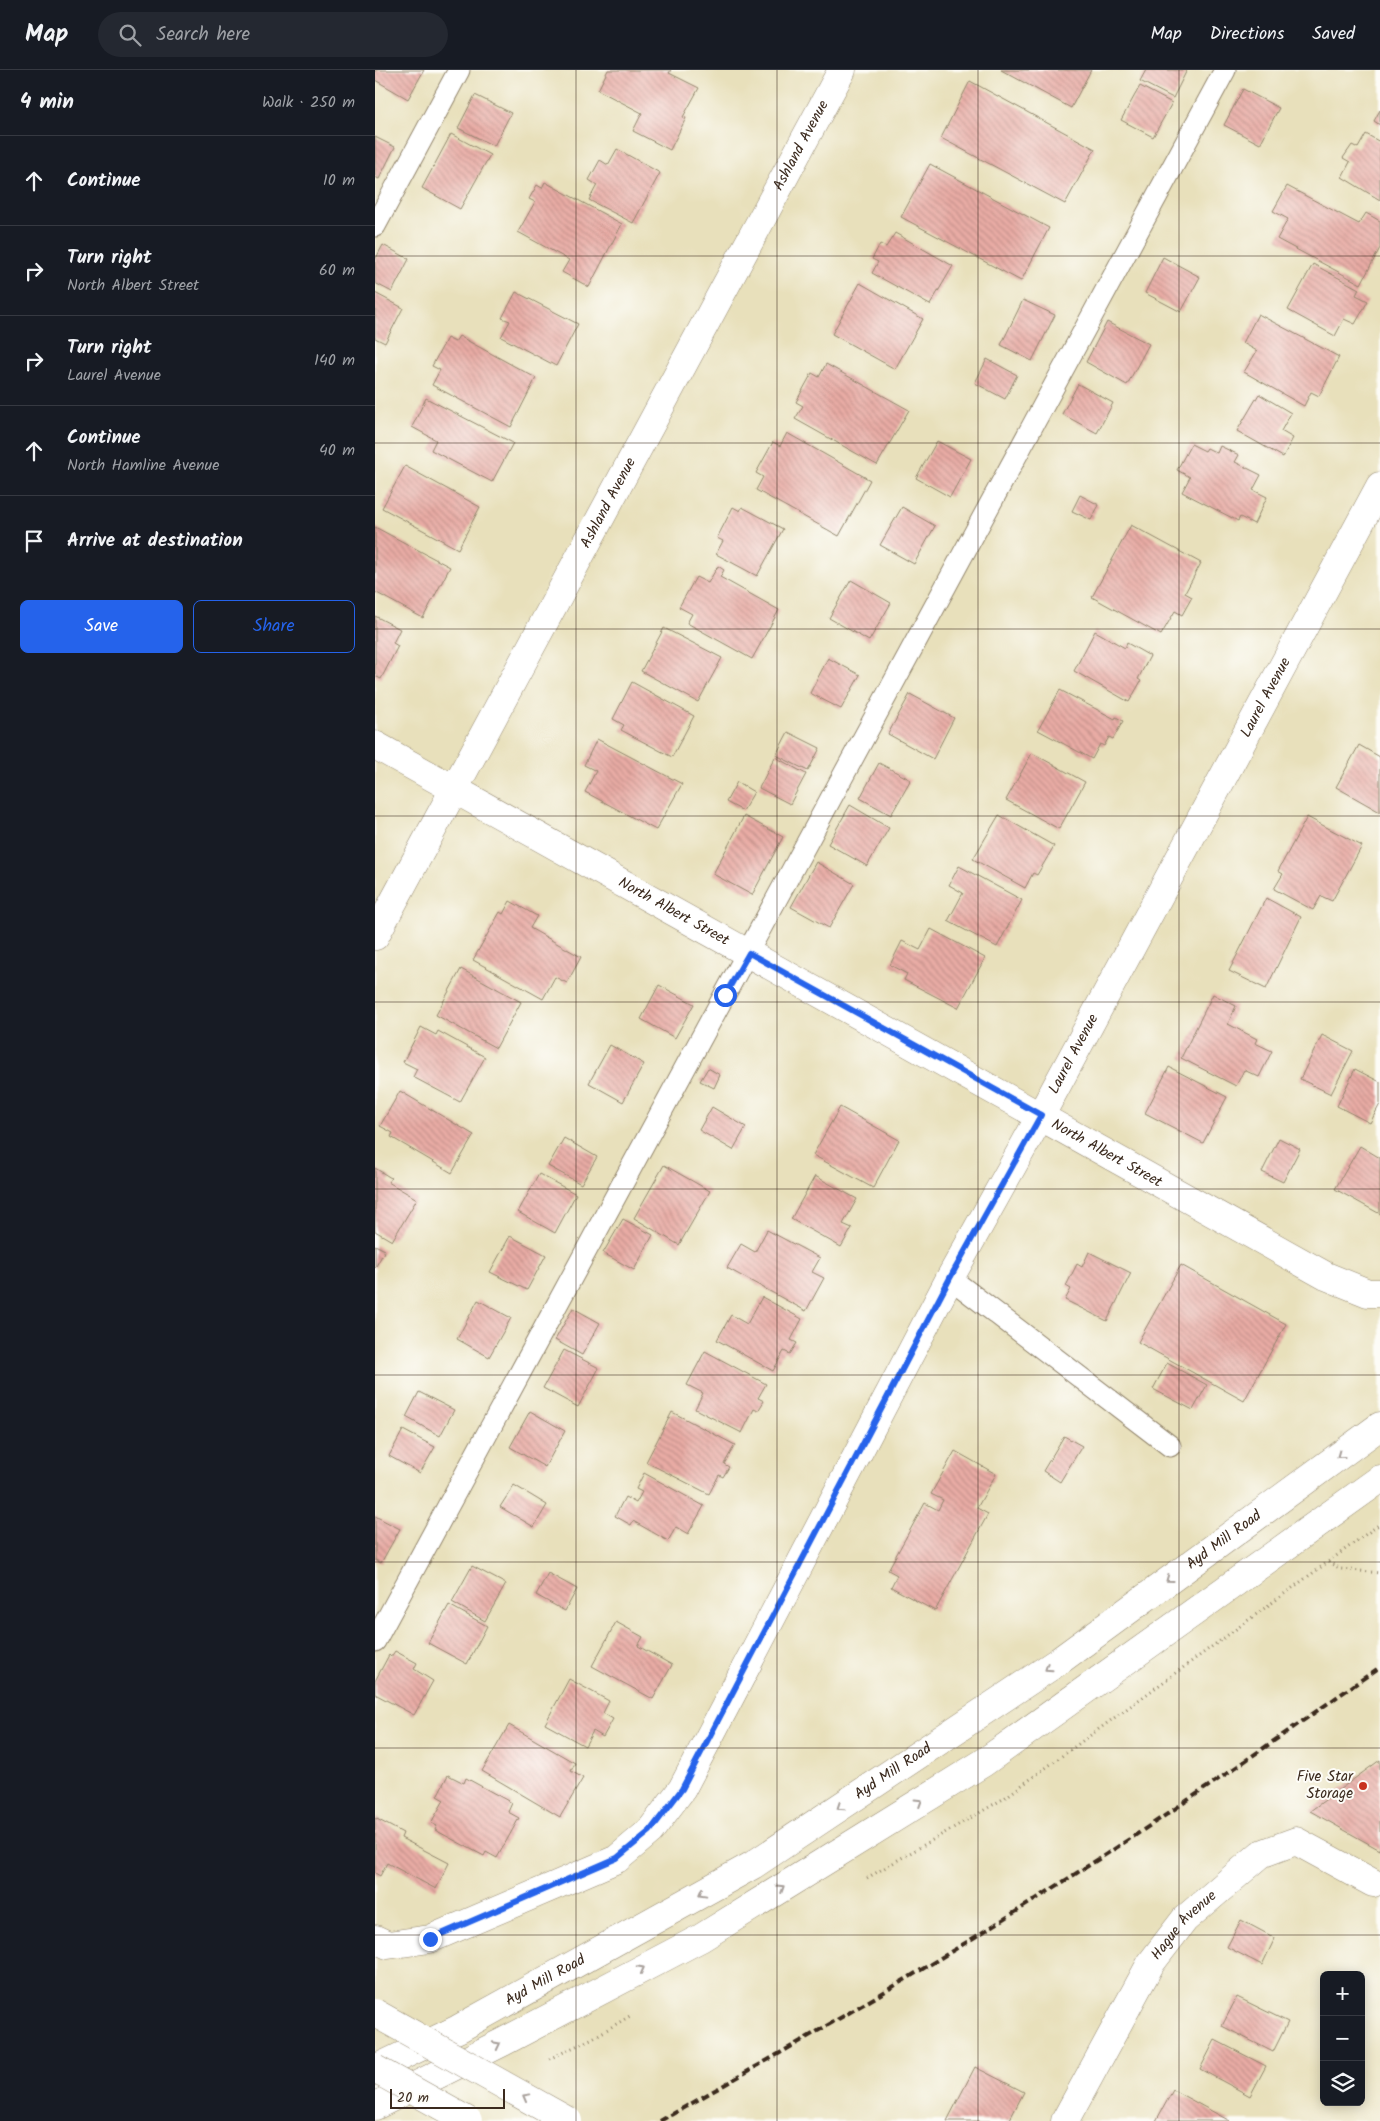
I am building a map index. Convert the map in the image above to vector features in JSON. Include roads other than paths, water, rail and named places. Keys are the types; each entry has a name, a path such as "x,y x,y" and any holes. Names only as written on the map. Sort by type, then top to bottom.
{"street":[{"name":"Ashland Avenue","path":"375,936 841,70"},
{"name":"Laurel Avenue","path":"375,1939 387,1945 430,1939 617,1858 650,1831 682,1789 950,1278 1041,1115 1380,486"},
{"name":"North Albert Street","path":"375,745 1041,1115 1326,1276 1374,1293"},
{"name":"Ayd Mill Road","path":"375,2069 458,2029 753,1865 1059,1661 1380,1426"},
{"path":"375,2106 503,2042 701,1938 975,1768 1380,1479"},
{"name":"Hague Avenue","path":"1065,2121 1151,1963 1185,1919 1261,1854 1296,1841 1373,1883"},
{"path":"375,2013 568,2121"},
{"path":"375,2069 468,2121"}],"lane":[{"path":"375,226 459,70"},
{"path":"375,1641 749,953 1225,70"},
{"path":"950,1278 1170,1446"}],"railway":[{"path":"660,2121 979,1935 1196,1795 1380,1667"}],"place":[{"name":"Five Star Storage","path":"1363,1786"}]}
